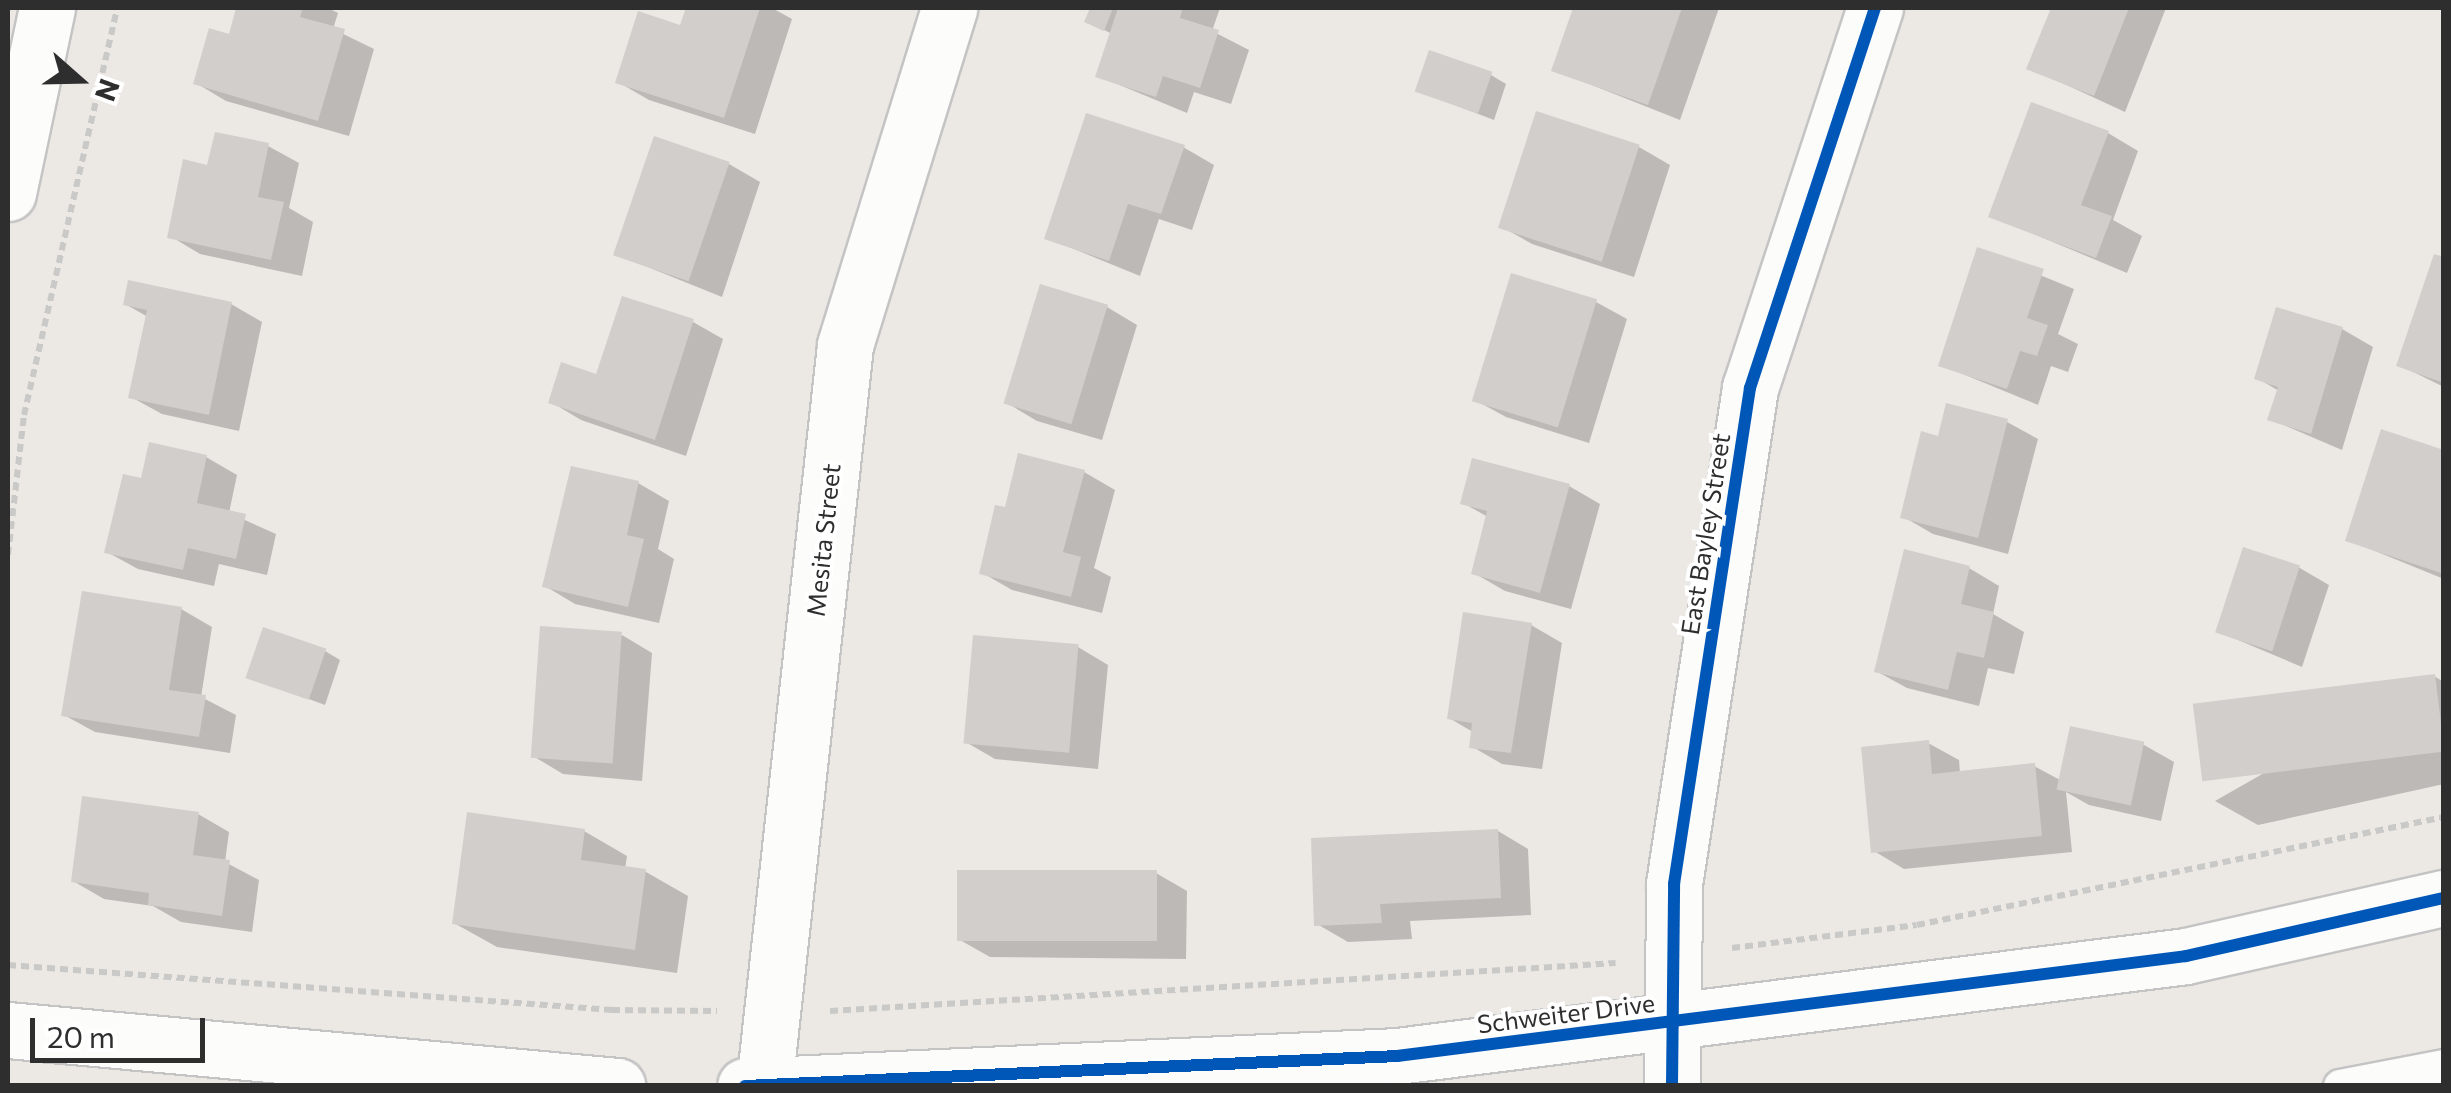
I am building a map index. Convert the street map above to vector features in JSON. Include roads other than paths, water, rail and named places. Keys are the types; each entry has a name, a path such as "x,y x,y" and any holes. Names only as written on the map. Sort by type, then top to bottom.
{"street":[{"path":"8,192 47,8"},
{"name":"Mesita Street","path":"764,1085 844,344 949,8"},
{"name":"East Bayley Street","path":"1672,1086 1674,884 1750,388 1874,8"},
{"name":"Schweiter Drive","path":"745,1086 1397,1056 2186,956 2444,898"},
{"path":"8,1030 616,1086"}],"lane":[{"path":"2340,1086 2444,1066"}]}
